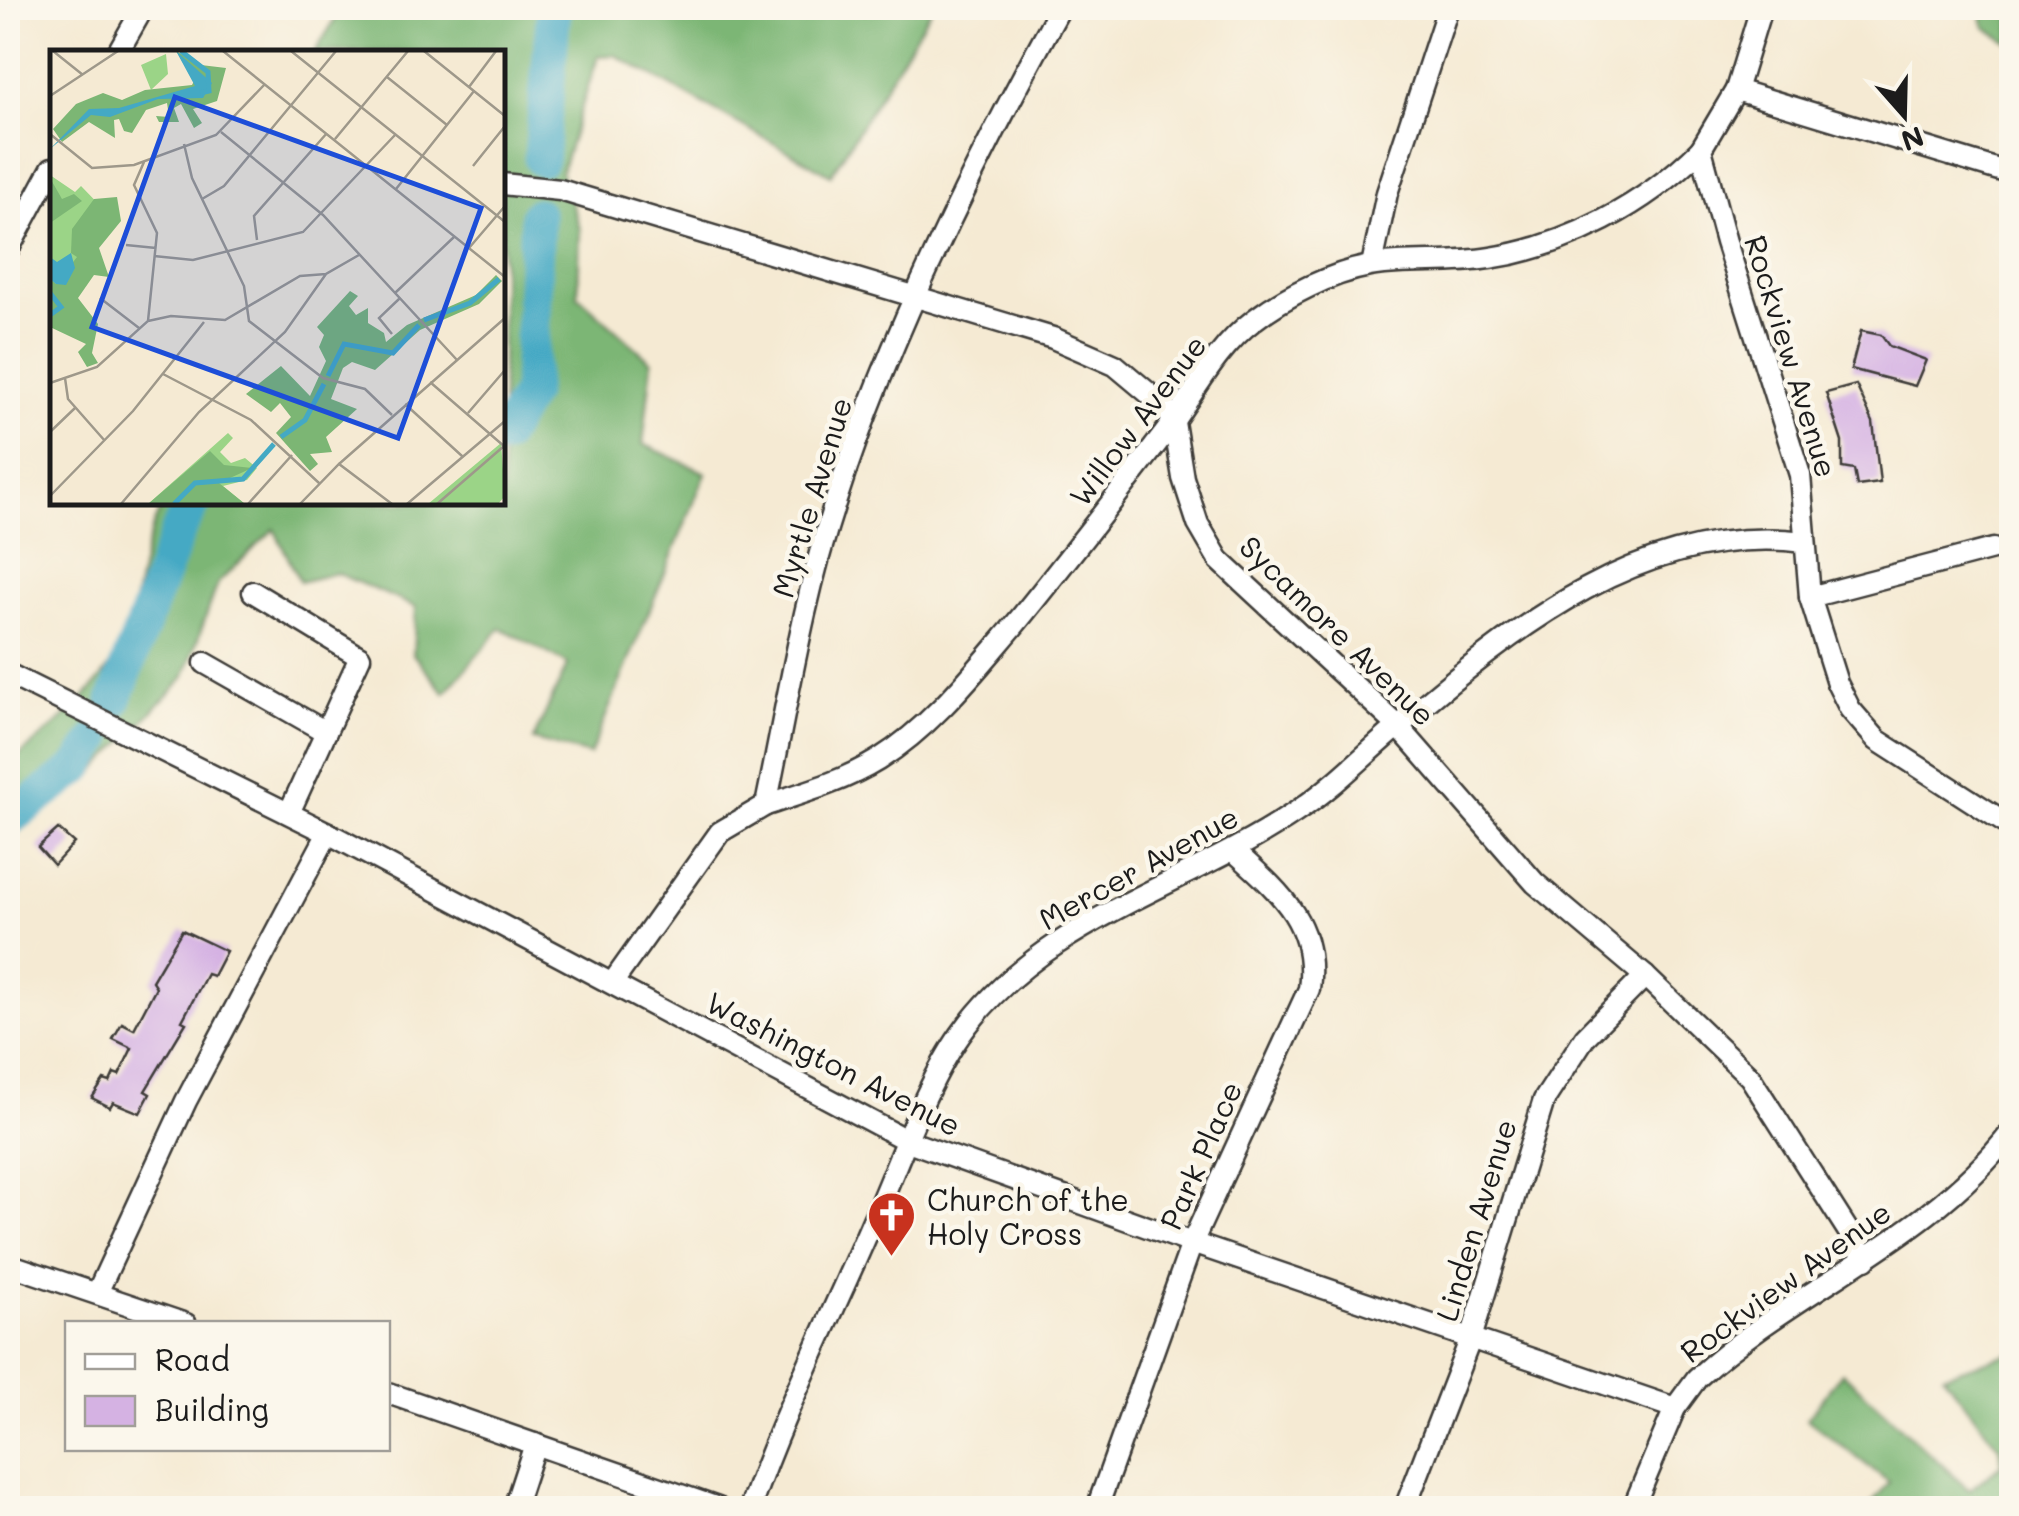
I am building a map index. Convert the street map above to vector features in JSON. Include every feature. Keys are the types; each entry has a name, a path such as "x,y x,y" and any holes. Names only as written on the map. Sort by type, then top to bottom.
{"street":[{"path":"119,50 144,8"},
{"name":"Myrtle Avenue","path":"766,805 834,504 880,378 992,132 1060,8"},
{"path":"1372,266 1386,193 1448,8"},
{"path":"1701,149 1736,90 1761,8"},
{"path":"1736,90 2012,174"},
{"name":"Willow Avenue","path":"766,805 876,761 914,734 977,670 1174,422 1200,377 1252,321 1300,293 1372,266 1486,259 1531,250 1582,231 1674,176 1701,149"},
{"name":"Rockview Avenue","path":"1701,149 1726,242 1800,474 1810,597 1837,682 1850,709 1876,740 2012,827"},
{"path":"8,250 17,210 50,170"},
{"path":"511,185 560,190 1088,350 1115,365 1164,406 1174,422"},
{"name":"Sycamore Avenue","path":"1174,422 1182,478 1198,524 1219,560 1398,726 1509,857 1645,976 1750,1077 1866,1259"},
{"name":"Mercer Avenue","path":"750,1508 908,1140 958,1036 986,1001 1034,960 1097,920 1233,850 1296,812 1516,631 1619,572 1669,552 1726,538 1805,542"},
{"path":"1810,597 1993,549"},
{"path":"253,592 360,657 289,813"},
{"path":"205,663 326,732"},
{"name":"Washington Avenue","path":"8,674 328,833 908,1140 1192,1243 1472,1335 1675,1408"},
{"path":"613,982 720,832 766,805"},
{"path":"97,1293 186,1101 328,833"},
{"name":"Park Place","path":"1097,1508 1192,1243 1309,989 1312,971 1306,929 1290,903 1233,850"},
{"name":"Linden Avenue","path":"1405,1508 1472,1335 1544,1100 1585,1038 1645,976"},
{"name":"Rockview Avenue","path":"1633,1508 1675,1408 1715,1362 1946,1199 2012,1131"},
{"path":"8,1264 177,1321"},
{"path":"390,1394 718,1508"},
{"path":"514,1508 536,1444"}],"green space":[{"path":"342,8 932,8 831,175 615,55 598,56 561,172 580,229 578,296 652,362 643,444 706,473 590,755 533,740 568,664 501,628 445,693 413,654 416,607 336,573 300,582 274,529 218,583 184,678 90,777 8,840 8,764 73,709 115,658 129,625 150,534 164,505 505,505 505,50 316,50"},
{"path":"1979,8 2011,8 2011,44 1985,27"},
{"path":"2011,1353 2011,1381 2007,1383 2012,1391 2011,1508 1868,1508 1889,1482 1807,1419 1842,1372 1969,1490 2002,1464 1999,1447 1943,1375"}],"building":[{"path":"1861,331 1881,335 1889,346 1926,360 1915,386 1851,369"},
{"path":"1856,385 1873,422 1880,483 1857,486 1854,470 1842,468 1842,442 1826,393"},
{"path":"58,829 74,843 54,865 38,847"},
{"path":"182,930 226,951 213,976 207,974 182,1021 186,1023 145,1091 150,1094 140,1113 113,1102 110,1107 92,1098 104,1080 110,1082 114,1073 119,1075 132,1048 113,1039 122,1023 134,1029 156,987 152,981"}],"waterway":[{"path":"541,159 554,8"},
{"path":"505,433 530,391 537,215"},
{"path":"114,701 179,529 192,505"},
{"path":"8,820 77,769 96,740"}],"place":[{"name":"Church of the Holy Cross","path":"892,1258"}]}
